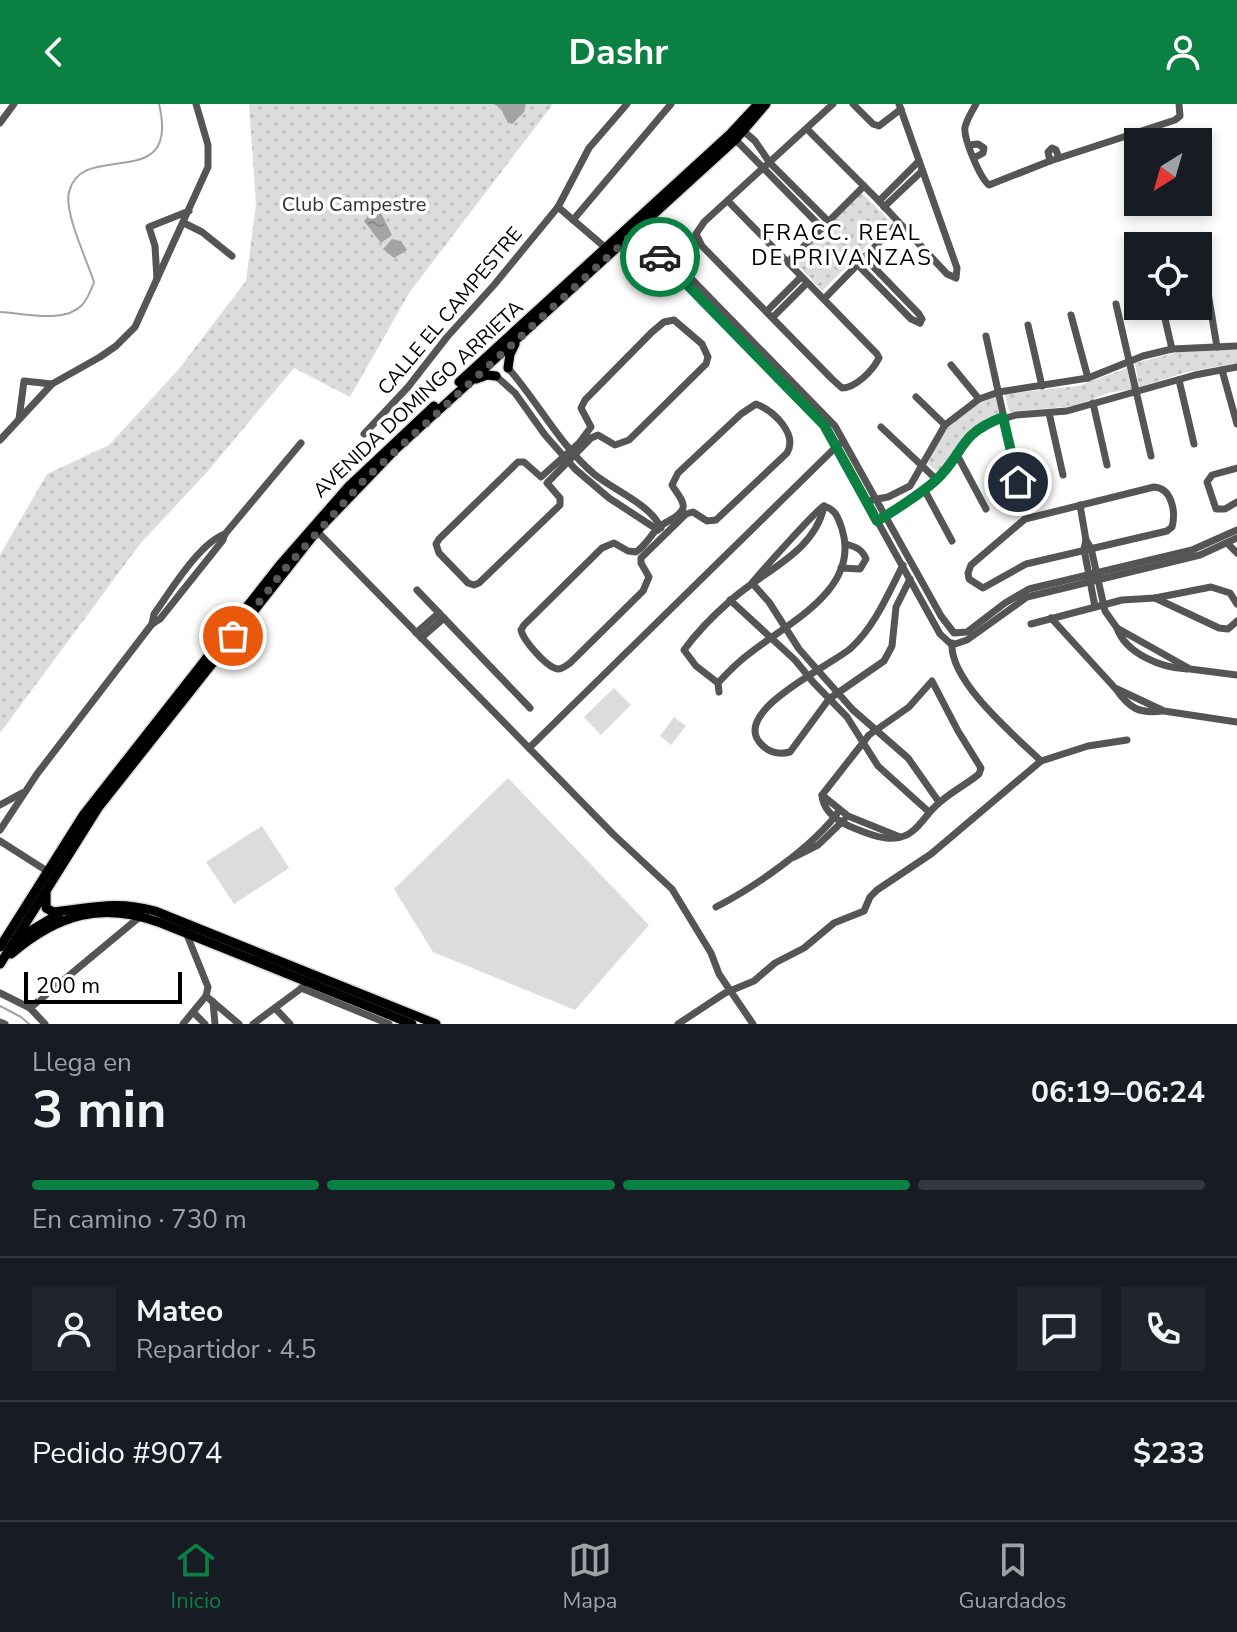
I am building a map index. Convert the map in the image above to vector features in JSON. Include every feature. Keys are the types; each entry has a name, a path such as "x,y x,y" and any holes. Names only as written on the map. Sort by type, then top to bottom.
{"main road":[{"name":"AVENIDA DOMINGO ARRIETA","path":"737,133 758,104"},
{"name":"AVENIDA DOMINGO ARRIETA","path":"0,947 52,874 84,814 315,529 394,446 766,104"},
{"name":"AVENIDA DOMINGO ARRIETA","path":"394,446 463,387 489,360 519,338 608,251"},
{"path":"489,360 509,368 510,354 519,338"},
{"path":"489,360 498,377"},
{"path":"463,387 481,376 498,377"},
{"path":"1,960 39,903 42,887"},
{"path":"42,887 49,911 142,915 186,928 412,1024"},
{"path":"39,903 41,912 50,918 62,920"},
{"path":"14,942 50,918 96,905 122,904 155,911 305,985 436,1024"},
{"path":"1,960 30,937 72,913"}],"street":[{"path":"0,123 14,104"},
{"path":"0,440 52,384 100,357 126,338 143,313 204,180 210,157 196,104"},
{"name":"CALLE EL CAMPESTRE","path":"364,434 408,387 558,207 589,148 627,104"},
{"path":"573,220 671,104"},
{"path":"728,201 873,348 879,358 874,367 847,389 832,379 698,240 698,229 728,201 767,165 807,129 833,104"},
{"path":"807,129 947,274 953,279 957,277 957,268 900,106 879,126 853,104"},
{"path":"973,105 965,128 983,181 989,185 1050,161 1048,152 1052,148 1059,158 1175,120 1180,116 1179,104"},
{"path":"737,133 759,149 767,165"},
{"path":"737,133 751,156 767,165 825,224"},
{"path":"969,145 978,144 984,148 983,153 974,158"},
{"path":"751,156 759,149"},
{"path":"882,204 919,161"},
{"path":"882,204 922,171"},
{"path":"788,262 864,186"},
{"path":"558,207 608,251"},
{"path":"157,280 155,246 149,227 189,211"},
{"path":"184,223 202,232 232,256"},
{"path":"824,299 898,223"},
{"path":"635,226 840,443 886,516 941,616 954,633 952,645 955,661 974,692 1041,761"},
{"path":"857,264 907,316 920,323 922,319 919,314 864,257"},
{"path":"770,314 804,280"},
{"path":"1116,304 1151,456"},
{"path":"1071,315 1088,378"},
{"path":"1212,317 1217,347"},
{"path":"1165,320 1172,349"},
{"path":"566,459 547,483 560,498 560,505 479,583 468,583 439,553 436,544 439,539 518,462 524,462 541,477 566,459 595,436 615,445 629,440 706,364 708,357 702,344 679,322 664,322 585,400 581,408 591,427 573,453"},
{"path":"1028,325 1042,386"},
{"path":"986,336 1018,482"},
{"path":"866,501 910,486 945,425 979,399 999,392 1088,378 1172,349 1237,346"},
{"path":"951,365 979,399"},
{"path":"877,521 937,480 977,429 1003,417 1067,411 1237,367"},
{"path":"509,368 573,453 611,487 646,510 660,529 609,498 566,459 515,393 498,377 509,368"},
{"path":"1222,370 1237,424"},
{"path":"1179,380 1194,444"},
{"path":"19,419 24,381 52,384"},
{"path":"916,397 945,425"},
{"path":"1093,403 1107,465"},
{"path":"756,404 768,411 790,435 792,441 787,453 716,520 707,521 690,512 676,523 641,558 649,577 643,591 570,663 561,669 553,668 525,641 521,630 524,625 597,553 614,543 636,552 683,509 683,502 672,485 678,473 749,407 756,404"},
{"path":"1049,413 1063,475"},
{"path":"881,427 937,480"},
{"path":"0,830 24,792 152,624 154,614 189,567 218,536 225,534 301,443"},
{"path":"840,443 877,521 940,634 952,645"},
{"path":"529,748 840,443"},
{"path":"956,453 986,509"},
{"path":"1237,468 1212,475 1207,482 1216,509 1225,509 1237,502"},
{"path":"1154,487 1164,488 1168,492 1174,520 1170,530 1088,549 1026,564 983,588 973,584 968,573 975,561 1025,519 1154,487"},
{"path":"924,489 952,541"},
{"path":"903,490 908,500"},
{"path":"1080,505 1099,606 1131,647 1151,661 1175,668 1237,675"},
{"path":"824,506 835,511 846,544 841,568 817,604 741,660 718,687 680,649 730,600 786,561 817,524 824,506"},
{"path":"660,529 676,523"},
{"path":"315,529 622,843 672,889 711,953 719,974 753,1024"},
{"path":"657,541 660,529"},
{"path":"954,633 967,632 1029,589 1200,555 1231,539 1237,530"},
{"path":"1231,539 1237,553"},
{"path":"841,568 860,569 866,559 864,553 846,544"},
{"path":"903,565 866,632 852,648 780,695 758,719 755,732 758,741 771,752 790,752 829,699 884,661 892,646 896,606 910,579"},
{"path":"952,645 967,640 1027,597 1094,576"},
{"path":"752,583 769,602 799,649 853,710 908,758 939,802"},
{"path":"1031,624 1122,600 1155,598 1211,587 1230,593 1237,604"},
{"path":"417,590 530,708"},
{"path":"1155,598 1219,628 1228,629 1237,621"},
{"path":"730,600 772,637 847,717 878,766 929,812"},
{"path":"885,601 896,606"},
{"path":"419,635 441,616"},
{"path":"1051,618 1127,703 1138,711 1164,711 1237,722"},
{"path":"932,681 981,768 976,777 939,802 915,830 892,839 870,835 841,817 822,799 863,742 876,729 909,707 932,681 935,672"},
{"path":"678,1024 754,981 775,963 804,948 834,923 864,911 877,890 931,854 1041,761 1088,746 1127,740"},
{"path":"0,805 24,792"},
{"path":"716,907 792,858 841,817"},
{"path":"0,841 52,874"},
{"path":"30,1008 142,915"},
{"path":"186,928 208,987 215,1024"},
{"path":"253,1024 305,985"},
{"path":"0,993 30,1008 45,1024"},
{"path":"347,997 389,1024"},
{"path":"183,1024 209,999"},
{"path":"209,999 239,1024"},
{"path":"275,1008 291,1024"},
{"path":"194,1013 205,1024"}],"green space":[{"name":"Club Campestre","path":"249,104 553,104 409,293 350,397 294,368 207,472 140,544 0,733 0,555 47,474 109,445 178,370 246,281 256,204"},
{"path":"862,193 891,222 822,291 794,261"},
{"path":"1187,350 1237,350 1237,363 1187,372 1139,387 1135,363"},
{"path":"1130,367 1134,389 1108,393 1075,406 1009,412 1005,394 1078,386"},
{"path":"997,396 999,415 964,439 939,473 928,464 954,421 972,407"},
{"path":"614,688 631,705 601,735 584,717"},
{"path":"674,717 686,726 671,745 660,736"},
{"path":"508,778 649,925 575,1010 433,952 394,889"},
{"path":"262,826 289,868 234,904 206,862"}],"water":[{"path":"494,104 526,104 524,112 512,124"},
{"path":"377,205 392,235 381,243 364,221"},
{"path":"392,239 401,241 407,250 394,258 383,249"}],"waterway":[{"path":"0,312 55,316 75,311 84,303 94,282 73,224 69,192 78,176 92,168 144,158 156,149 162,132 159,104"},
{"path":"0,1006 29,1024"}],"way so far":[{"path":"233,636 284,570 365,479 635,232 660,257"}],"district":[{"name":"FRACC. REAL DE PRIVANZAS","path":"842,246"}],"route":[{"path":"660,257 824,425 877,521 937,480 961,445 977,429 1003,417 1018,482"}]}
